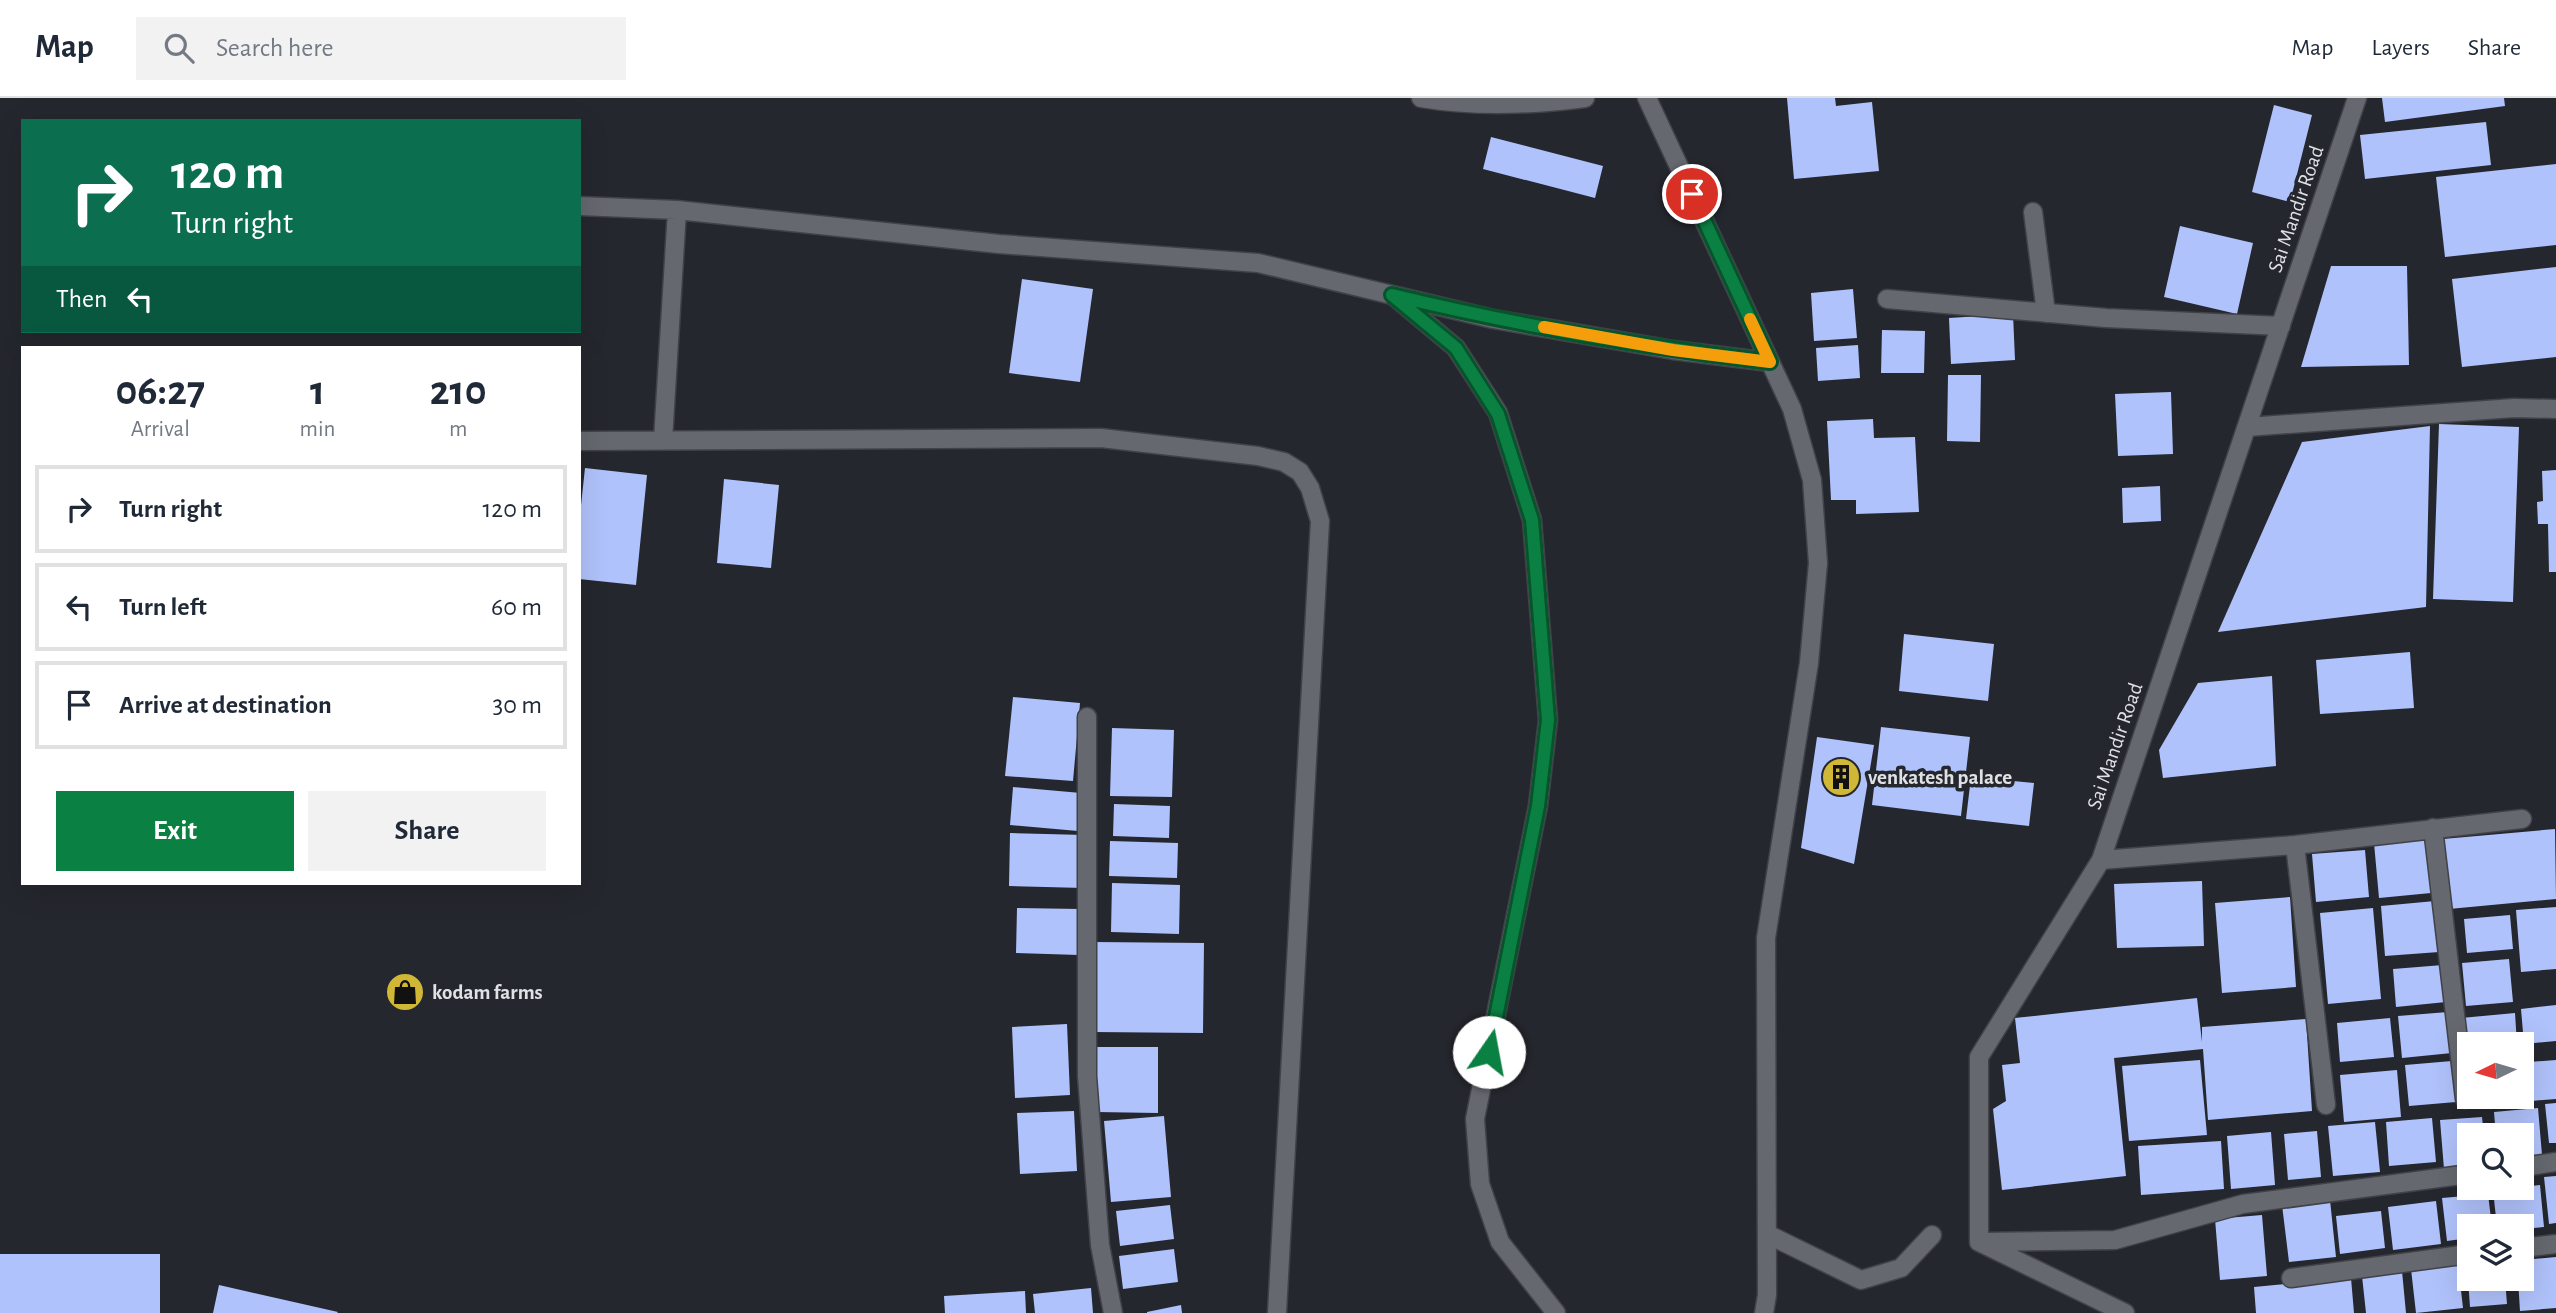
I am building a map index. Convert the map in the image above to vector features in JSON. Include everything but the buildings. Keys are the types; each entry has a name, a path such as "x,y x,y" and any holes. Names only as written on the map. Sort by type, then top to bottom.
{"street":[{"path":"1421,98 1533,105 1585,98"},
{"path":"1647,98 1792,409 1812,480 1818,564 1809,663 1766,938 1768,1295 1763,1313"},
{"name":"Sai Mandir Road","path":"1979,1242 1979,1057 2101,860 2357,98"},
{"path":"581,206 677,209 999,244 1258,263 1493,319 1673,350 1770,362"},
{"path":"663,440 677,209"},
{"path":"2033,212 2046,313"},
{"path":"1392,295 1456,348 1498,414 1532,520 1548,720 1538,806 1475,1119 1480,1184 1500,1242 1556,1313"},
{"path":"1888,299 2106,318 2281,326"},
{"path":"2247,427 2514,408 2556,409"},
{"path":"581,440 1101,438 1258,456 1284,463 1300,472 1310,488 1320,520 1277,1313"},
{"path":"1087,717 1087,1076 1100,1245 1113,1313"},
{"path":"2101,860 2295,845 2522,818"},
{"path":"2433,828 2457,1032"},
{"path":"2295,845 2326,1105"},
{"path":"2534,1165 2556,1162"},
{"path":"1979,1242 2115,1240 2243,1204 2457,1176"},
{"path":"1767,1234 1861,1280 1901,1268 1932,1235"},
{"path":"1979,1242 2125,1313"},
{"path":"2534,1247 2556,1244"},
{"path":"2291,1278 2457,1256"}],"slow traffic":[{"path":"1544,327 1673,350 1770,362 1750,319"}],"place":[{"name":"venkatesh palace","path":"1841,777"},
{"name":"kodam farms","path":"405,992"}],"route":[{"path":"1489,1052 1538,806 1548,720 1532,520 1498,414 1456,348 1392,295 1493,319 1673,350 1770,362 1692,194"}]}
